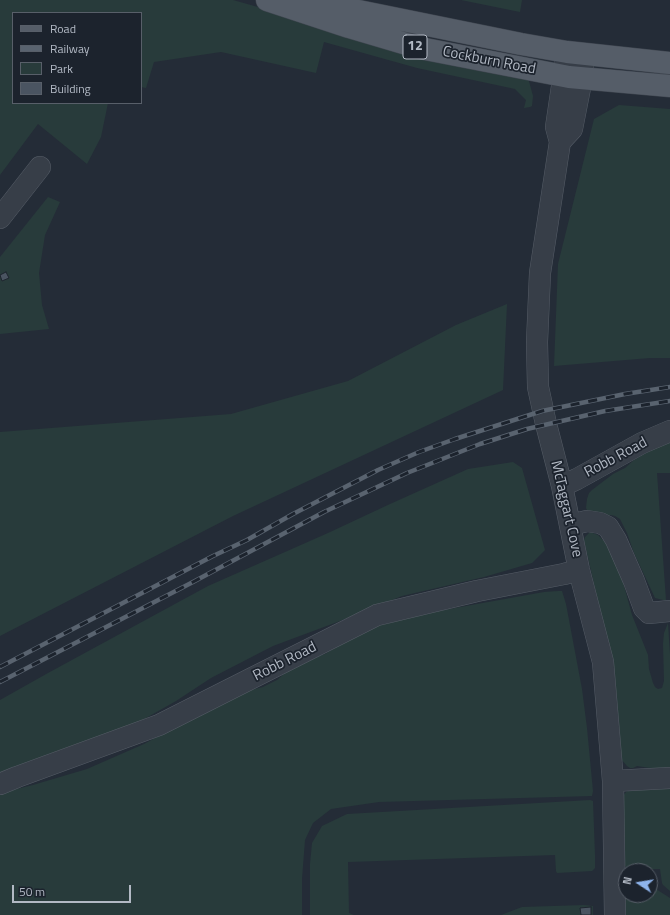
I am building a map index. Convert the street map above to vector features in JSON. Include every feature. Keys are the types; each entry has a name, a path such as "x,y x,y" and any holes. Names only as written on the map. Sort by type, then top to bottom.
{"main road":[{"name":"Cockburn Road","path":"267,0 349,27 420,48 572,77 670,86"},
{"name":"Cockburn Road","path":"302,0 498,40 576,53 670,63"}],"street":[{"name":"McTaggart Cove","path":"576,53 572,77 556,127 560,142 540,273 537,342 538,387 562,486 579,570 603,662 619,863"},
{"path":"4,214 40,167"},
{"name":"Robb Road","path":"562,486 642,443 670,431"},
{"path":"570,524 587,521 600,523 608,528 616,540 644,608 649,613 670,611"},
{"name":"Robb Road","path":"0,784 159,725 378,615 477,591 579,570"},
{"path":"613,781 670,778"},
{"name":"McTaggart Cove","path":"615,915 618,891"}],"green space":[{"path":"0,0 233,0 527,74 533,96 532,106 524,108 526,100 515,89 417,68 324,42 316,73 221,52 154,62 146,88 142,87 142,12 12,12 12,104 108,104 101,137 87,164 38,124 0,175"},
{"path":"461,0 522,0 520,12"},
{"path":"619,105 670,109 670,358 650,358 554,366 558,264 594,119"},
{"path":"48,197 60,202 45,235 39,273 42,305 49,329 0,334 0,257"},
{"path":"507,304 503,390 233,516 0,636 0,432 231,414 348,381 456,325"},
{"path":"670,442 670,473 657,473 666,600 663,600 655,598 620,519 611,515 608,516 588,512 586,508 589,493 592,490 613,474 625,468 634,460 656,447"},
{"path":"513,462 522,468 545,550 532,563 484,577 402,596 273,646 211,678 176,701 139,722 0,773 0,700 208,586 468,469"},
{"path":"590,532 598,535 604,541 620,571 632,615 648,655 649,669 653,683 658,689 662,688 664,681 663,644 664,633 668,623 670,654 670,771 637,766 630,768 621,759 617,699 612,663 584,540"},
{"path":"562,591 566,604 582,689 593,791 592,796 379,802 331,809 313,823 305,840 302,879 302,915 0,915 0,793 87,769 144,744 235,694 263,687 277,680 295,664 325,654 365,629 427,613 544,592"},
{"path":"670,786 670,891 662,883 658,863 623,862 622,797 630,790"},
{"path":"593,801 595,855 595,868 592,871 557,873 555,855 348,862 349,913 354,915 310,915 310,864 312,843 322,826 347,814"},
{"path":"658,890 670,898 670,915 624,915 625,903 658,903"},
{"path":"593,906 593,915 501,915 522,907"}],"building":[{"path":"6,272 9,278 2,281 0,275"},
{"path":"591,907 591,915 581,915 580,908"}],"railway":[{"path":"0,667 213,556 247,540 293,514 378,470 419,452 542,411 625,394 670,387"},
{"path":"0,682 324,512 407,473 480,444 527,429 605,411 670,401"}]}
